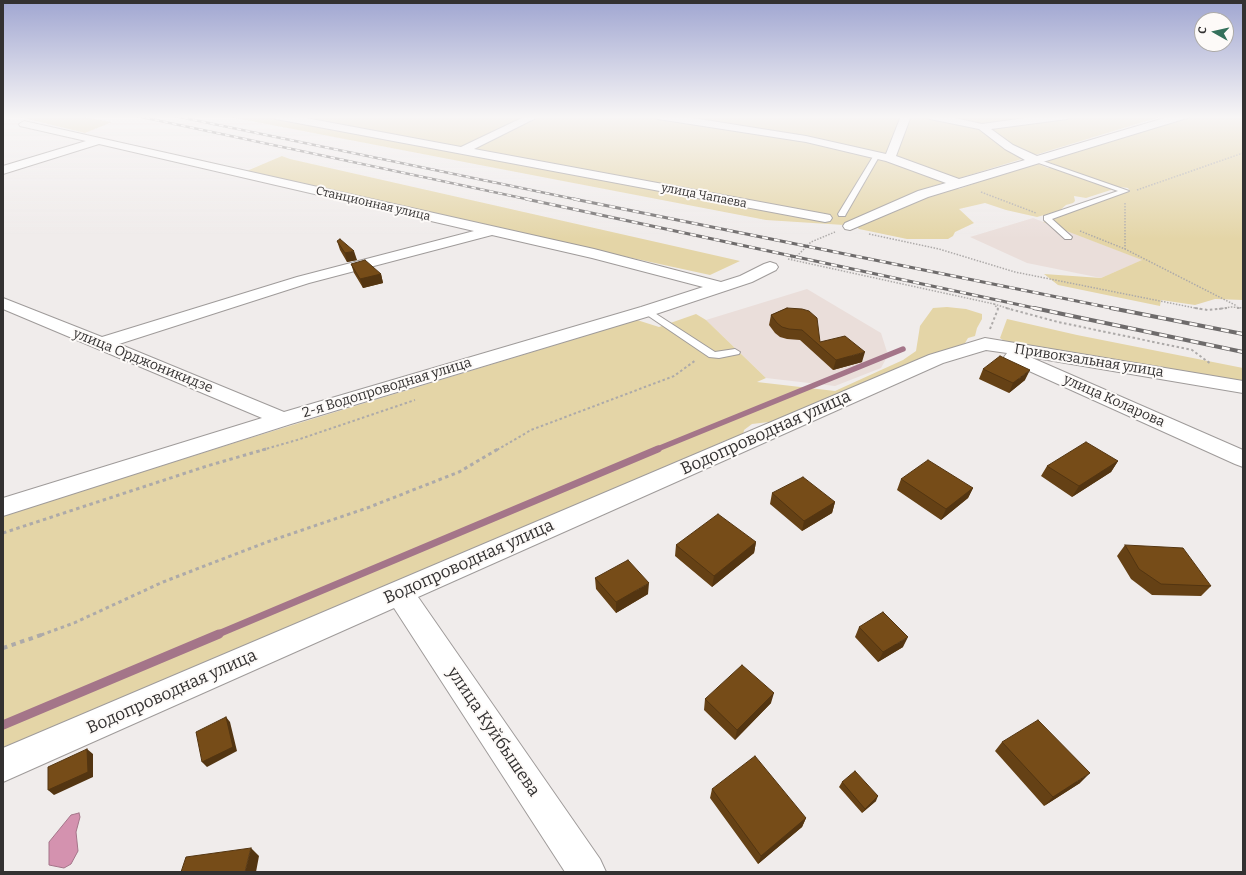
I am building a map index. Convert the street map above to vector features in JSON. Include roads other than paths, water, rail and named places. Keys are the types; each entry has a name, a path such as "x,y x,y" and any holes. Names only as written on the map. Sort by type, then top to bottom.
{"street":[{"path":"3,170 47,157"},
{"name":"Станционная улица","path":"169,157 594,254 721,286"},
{"name":"улица Чапаева","path":"499,157 825,218"},
{"path":"886,157 957,183"},
{"path":"1029,157 1036,160"},
{"path":"850,226 922,194 1047,157"},
{"path":"100,344 303,280 492,231"},
{"name":"2-я Водопроводная улица","path":"3,507 283,419 647,311 746,278 770,267"},
{"name":"улица Орджоникидзе","path":"3,303 283,419"},
{"name":"Привокзальная улица","path":"936,359 985,344 1240,387"},
{"name":"улица Коларова","path":"985,344 1243,459"},
{"name":"Водопроводная улица","path":"3,765 936,359"},
{"name":"улица Куйбышева","path":"399,593 587,872"}],"lane":[{"path":"842,214 875,157"},
{"path":"1036,160 1125,191 1047,218 1068,238"},
{"path":"647,311 713,355 735,352"}],"waterway":[{"path":"655,450 903,349"},
{"path":"216,635 658,449"},
{"path":"3,725 219,634"}],"railway":[{"path":"329,157 531,200"},
{"path":"371,157 579,200"},
{"path":"526,199 1039,309"},
{"path":"574,199 1113,308"},
{"path":"1034,308 1243,352"},
{"path":"1113,308 1243,334"}]}
